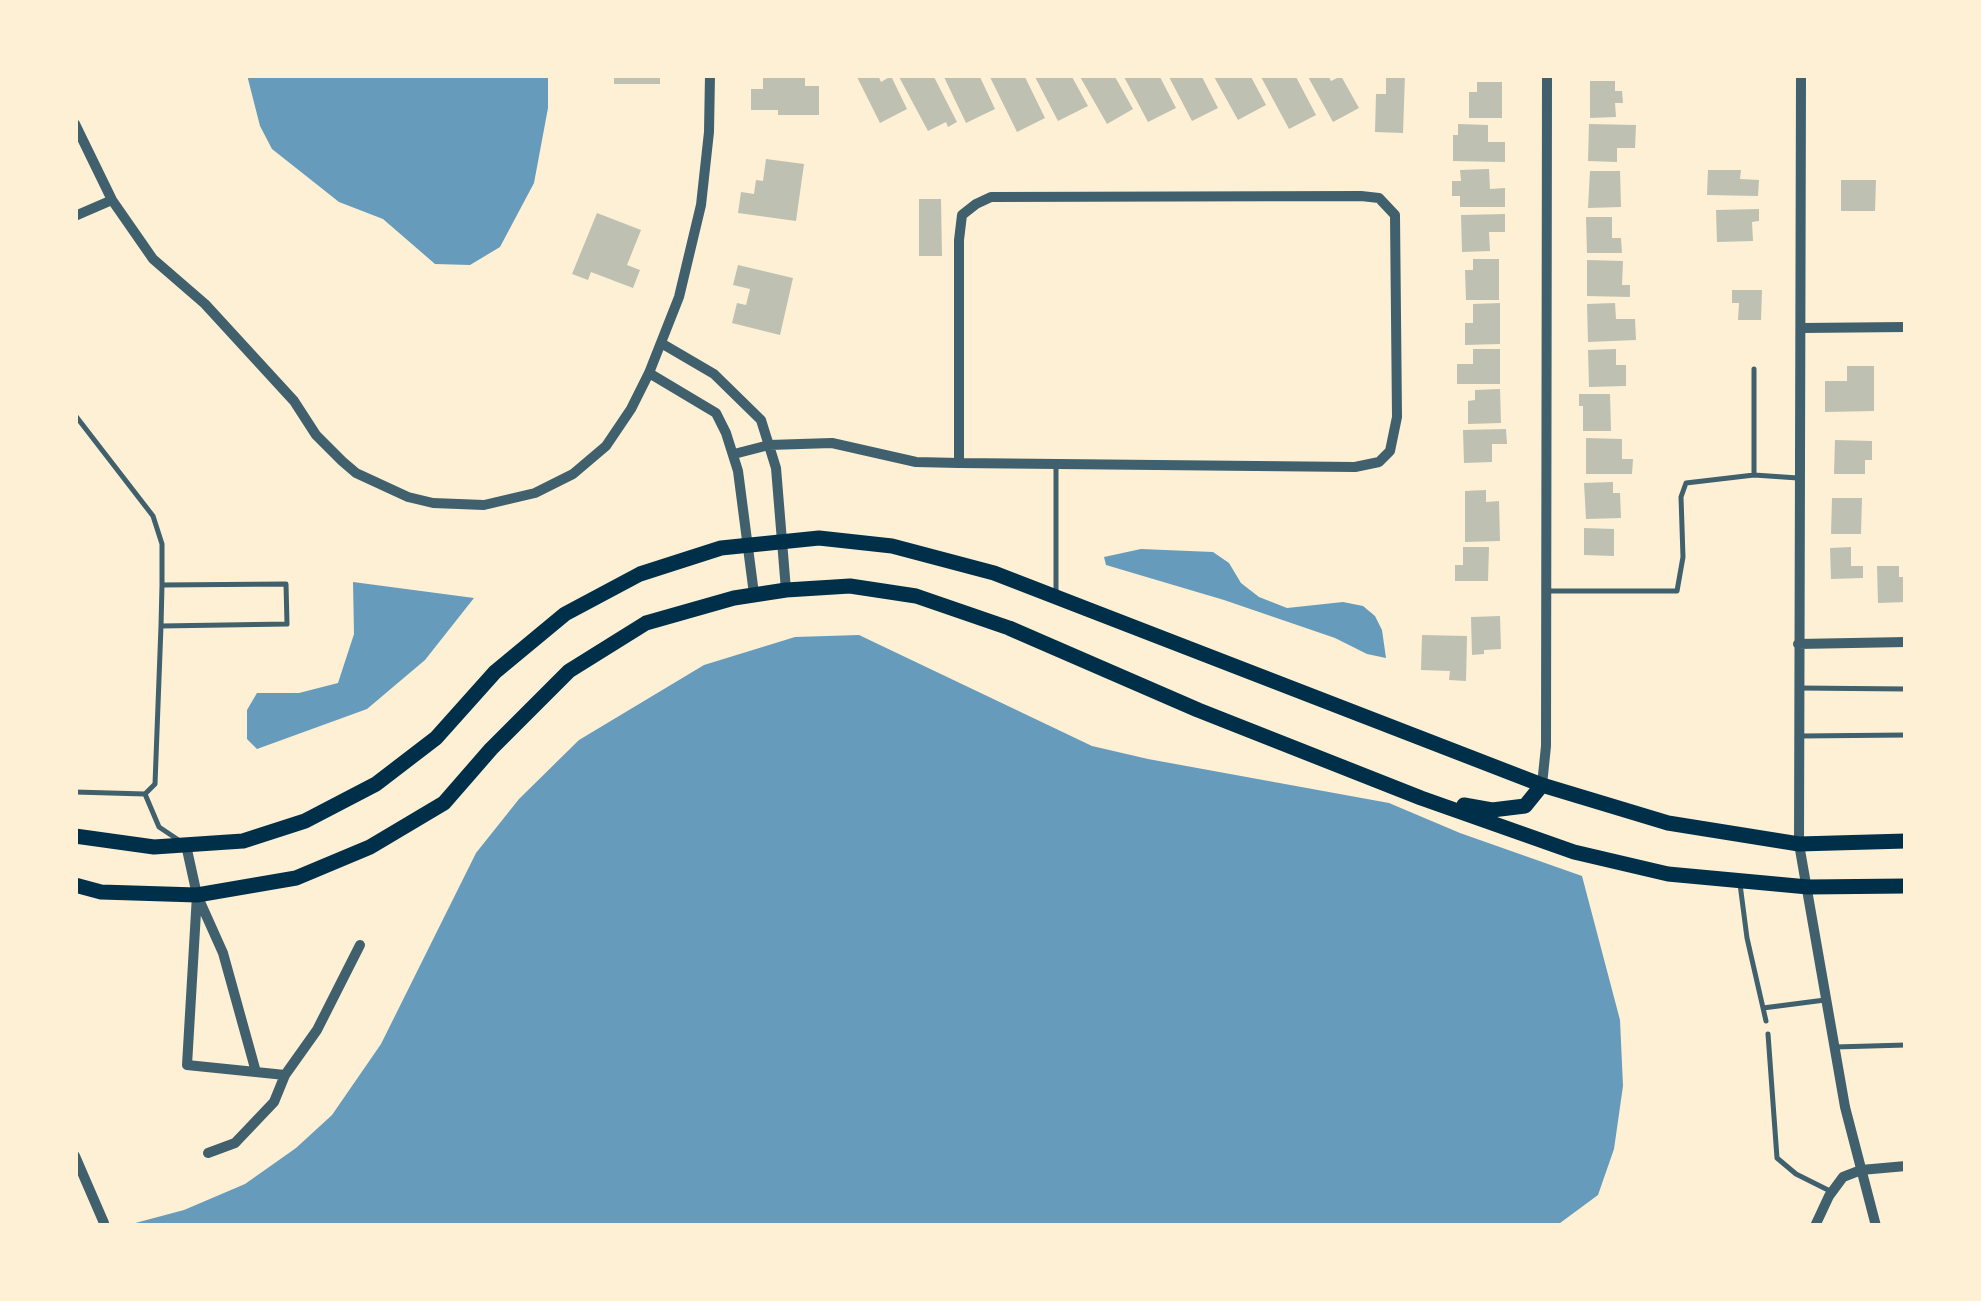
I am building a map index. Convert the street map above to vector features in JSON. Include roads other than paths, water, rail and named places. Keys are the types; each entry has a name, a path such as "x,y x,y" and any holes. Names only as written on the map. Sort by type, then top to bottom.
{"main road":[{"path":"75,836 154,847 242,841 292,826 376,784 436,738 495,672 565,614 640,574 721,548 819,538 892,546 994,573 1542,785 1668,823 1799,844 1906,841"},
{"path":"75,885 102,892 197,895 296,878 370,846 444,803 491,748 570,671 646,623 754,594 850,586 916,596 1009,628 1198,710 1421,798 1574,852 1668,874 1808,887 1906,886"},
{"path":"1421,798 1492,810 1526,806 1542,785"}],"street":[{"path":"75,124 112,200 153,258 214,314 294,401 316,435 356,472 395,493 434,503 484,505 510,501 573,474 606,446 650,373 679,297 701,205 710,75"},
{"path":"1542,785 1546,746 1547,75"},
{"path":"1801,75 1799,844 1848,1124 1876,1226"},
{"path":"734,454 769,445 832,443 903,460 959,463 1354,467 1379,462 1390,451 1397,417 1395,215 1378,198 1342,195 991,197 976,204 962,215 959,240 959,463"},
{"path":"75,216 112,200"},
{"path":"1802,328 1906,327"},
{"path":"661,343 714,374 761,420 776,468 786,590"},
{"path":"650,373 716,413 734,454 754,594"},
{"path":"1798,644 1906,642"},
{"path":"186,845 197,895 223,953 256,1072"},
{"path":"197,895 187,1064 285,1075"},
{"path":"208,1153 234,1143 274,1102 285,1075 318,1030 360,945"},
{"path":"75,1156 104,1223"},
{"path":"1815,1226 1842,1177 1861,1170 1906,1166"}],"lane":[{"path":"1754,369 1754,475"},
{"path":"75,415 153,516 162,544 155,784 146,794 75,792"},
{"path":"1056,464 1056,597"},
{"path":"1547,591 1677,591 1683,557 1681,497 1686,483 1754,475 1801,478"},
{"path":"161,626 286,624 286,584 162,585"},
{"path":"1798,688 1906,690"},
{"path":"1798,736 1906,735"},
{"path":"146,794 159,828 186,845"},
{"path":"1740,880 1747,938 1766,1021"},
{"path":"1764,1008 1828,999"},
{"path":"1768,1034 1777,1158 1796,1174 1832,1192"},
{"path":"1835,1048 1906,1045"}],"water":[{"path":"247,75 548,75 548,108 534,183 500,247 470,265 435,264 383,219 339,202 272,149 260,126"},
{"path":"1141,549 1213,552 1229,563 1241,583 1259,597 1287,608 1343,602 1363,606 1375,616 1382,630 1386,658 1224,600 1106,565 1104,557"},
{"path":"353,582 474,598 425,660 367,709 257,749 247,739 247,710 257,693 299,693 338,683 354,634"},
{"path":"859,635 1092,746 1389,803 1582,876 1620,1020 1623,1086 1614,1149 1598,1195 1556,1226 124,1226 184,1210 245,1184 296,1148 332,1115 381,1044 476,853 519,799 579,740 704,665 795,637"}]}
